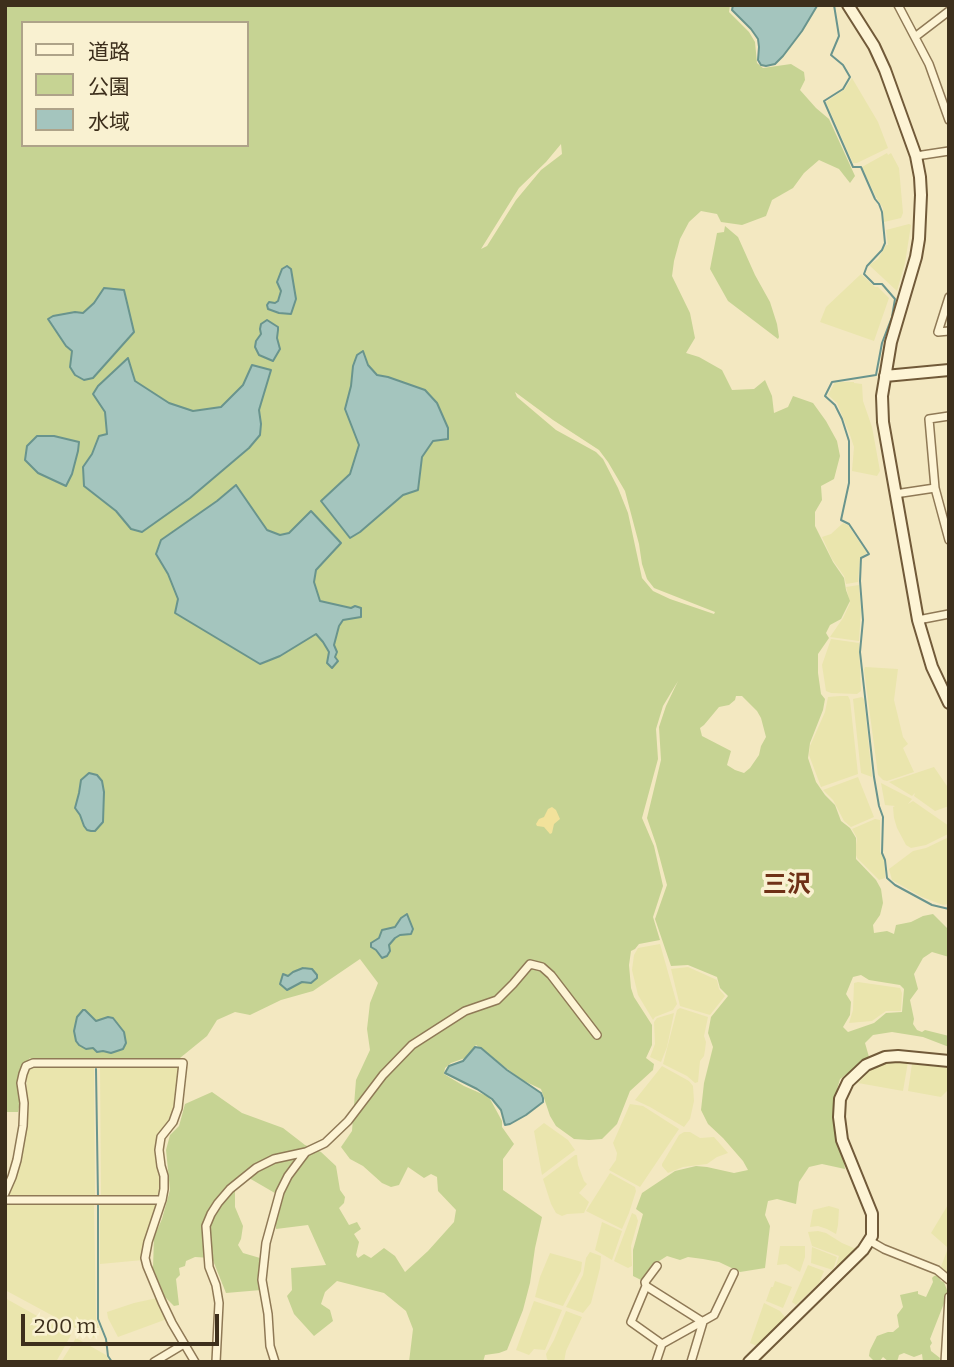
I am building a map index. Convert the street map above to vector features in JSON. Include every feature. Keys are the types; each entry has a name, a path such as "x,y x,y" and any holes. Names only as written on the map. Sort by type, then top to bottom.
{"street":[{"path":"848,5 883,65 916,156 921,195 919,239 892,337 882,396 883,422 918,620 932,667 949,703"},
{"path":"898,5 929,64 949,120"},
{"path":"915,37 949,11"},
{"path":"916,156 949,151"},
{"path":"949,297 938,332 949,331"},
{"path":"885,376 949,370"},
{"path":"948,538 935,488 929,419 949,416"},
{"path":"895,494 935,488"},
{"path":"918,620 949,614"},
{"path":"216,1362 219,1303 209,1266 206,1226 218,1203 230,1189 256,1168 274,1159 306,1152 325,1143 348,1121 383,1075 412,1045 465,1011 502,996 530,964 542,967 551,975 597,1035"},
{"path":"749,1362 870,1241 873,1230 872,1214 842,1140 840,1099 848,1082 866,1065 885,1057 949,1061"},
{"path":"5,1193 17,1160 23,1126 21,1083 26,1066 33,1063 183,1063 178,1108 173,1122 161,1137 159,1150 164,1176 162,1200 152,1226 145,1258 162,1302 195,1362"},
{"path":"275,1362 270,1346 262,1280 266,1243 280,1192 306,1152"},
{"path":"5,1200 162,1200"},
{"path":"870,1241 937,1270 949,1280"},
{"path":"657,1266 645,1282 646,1286 631,1322 662,1343"},
{"path":"656,1362 662,1343 714,1315 734,1273"},
{"path":"646,1286 703,1322"},
{"path":"944,1362 949,1297"},
{"path":"691,1362 703,1322"},
{"path":"154,1362 184,1344"}],"shaded area":[{"path":"852,78 878,122 888,148 857,163 853,163 826,102 845,89"},
{"path":"891,153 899,168 903,213 901,218 884,222 883,208 862,167"},
{"path":"909,224 905,263 897,291 869,265 878,259 888,245 886,230"},
{"path":"861,274 889,298 874,341 820,322 826,307"},
{"path":"835,382 862,384 863,401 872,427 880,471 877,476 852,471 854,447 837,403 828,395"},
{"path":"843,523 848,525 867,553 860,558 858,582 846,584 822,537 831,534"},
{"path":"859,585 859,641 830,637 850,603 846,587"},
{"path":"831,639 859,643 861,691 857,694 826,691 822,665"},
{"path":"865,667 898,669 894,700 903,737 908,744 903,748 914,772 887,781 878,775"},
{"path":"848,696 858,774 821,787 809,755 810,746 825,712 828,697"},
{"path":"862,697 872,777 861,773 853,699"},
{"path":"934,767 949,789 949,806 935,811 914,796 915,793 912,796 889,782"},
{"path":"858,777 874,817 851,827 823,790"},
{"path":"881,783 912,799 908,804 913,801 949,826 948,834 926,845 911,848 906,845 894,818 895,806 885,805"},
{"path":"875,819 880,820 880,852 885,871 885,878 879,880 857,858 857,838 852,829"},
{"path":"949,837 948,904 943,905 922,897 892,880 889,869 913,851"},
{"path":"660,944 677,1004 673,1010 653,1020 638,995 632,970 638,948"},
{"path":"688,967 717,980 719,989 725,996 710,1015 680,1006 671,969"},
{"path":"854,983 900,988 901,1011 886,1011 872,1021 849,1023 853,1010"},
{"path":"680,1008 708,1017 704,1056 700,1061 698,1082 695,1083 663,1064 677,1010"},
{"path":"674,1013 661,1062 650,1057 655,1044 654,1022 657,1018"},
{"path":"885,1062 908,1062 903,1091 858,1083 876,1067"},
{"path":"912,1064 949,1068 949,1089 941,1097 908,1091"},
{"path":"94,1065 95,1196 11,1197 8,1195 18,1170 26,1134 27,1070 30,1066"},
{"path":"100,1065 179,1067 174,1113 157,1142 156,1156 162,1177 157,1197 101,1196"},
{"path":"662,1066 693,1086 694,1101 690,1119 684,1127 635,1100"},
{"path":"630,1104 643,1106 679,1129 640,1187 609,1170 616,1160 617,1153 613,1143"},
{"path":"544,1123 568,1140 575,1150 542,1175 534,1131"},
{"path":"690,1132 700,1138 714,1137 728,1153 707,1164 683,1167 668,1173 662,1164 679,1135"},
{"path":"575,1155 587,1184 579,1193 589,1202 584,1213 562,1216 556,1213 551,1204 543,1179"},
{"path":"610,1173 635,1187 636,1191 622,1229 586,1211"},
{"path":"94,1202 96,1319 99,1328 94,1338 5,1290 5,1205"},
{"path":"158,1202 145,1242 143,1260 100,1264 100,1203"},
{"path":"949,1203 949,1277 940,1269 947,1247 931,1233"},
{"path":"829,1206 839,1209 836,1234 818,1226 810,1227 813,1210"},
{"path":"632,1213 638,1221 631,1246 632,1266 628,1268 614,1261"},
{"path":"602,1222 622,1231 612,1260 595,1250"},
{"path":"818,1231 856,1249 837,1268 839,1256 812,1246 808,1232"},
{"path":"780,1246 805,1246 800,1272 786,1264 777,1265"},
{"path":"812,1247 837,1257 833,1270 811,1263"},
{"path":"590,1252 601,1256 600,1268 591,1303 583,1313 566,1307 583,1275"},
{"path":"550,1253 582,1262 581,1271 563,1306 535,1297"},
{"path":"808,1265 824,1271 819,1283 796,1305 792,1302"},
{"path":"775,1281 792,1287 783,1308 766,1301"},
{"path":"5,1298 71,1335 56,1362 5,1362"},
{"path":"157,1298 167,1319 118,1337 107,1312"},
{"path":"534,1301 562,1310 545,1350 534,1349 529,1355 516,1350"},
{"path":"764,1303 780,1311 785,1317 757,1346 750,1343"},
{"path":"566,1311 582,1317 566,1351 564,1362 550,1362 546,1354"},
{"path":"76,1338 106,1355 109,1362 61,1362"}],"green space":[{"path":"5,5 730,5 729,12 755,42 757,63 763,68 791,64 804,72 805,80 800,90 829,119 855,176 850,183 839,169 819,160 804,173 793,188 772,200 766,216 742,225 721,222 717,214 701,211 689,222 680,239 672,276 690,313 695,338 686,353 722,370 732,390 754,389 765,380 772,396 774,413 788,407 793,396 813,403 837,441 840,456 834,479 821,486 822,500 815,512 815,526 844,578 850,601 841,619 830,625 826,633 829,638 818,654 821,694 825,699 810,743 808,758 816,782 835,805 841,821 850,828 856,838 856,859 881,889 883,903 880,915 873,925 874,933 887,931 894,934 896,925 933,914 949,930 949,957 932,952 923,958 914,974 918,989 910,1000 913,1024 917,1030 949,1036 949,1047 923,1037 892,1032 873,1035 865,1043 869,1057 840,1079 836,1093 835,1109 845,1169 822,1164 809,1167 799,1182 796,1204 777,1199 768,1201 765,1215 770,1226 765,1268 740,1272 719,1262 688,1257 680,1260 667,1256 656,1263 643,1281 633,1276 633,1250 643,1214 636,1209 642,1193 675,1171 696,1166 734,1173 748,1170 723,1138 708,1124 701,1110 704,1083 713,1047 708,1033 711,1017 728,996 720,988 717,977 688,965 671,966 655,919 667,885 647,818 661,760 659,727 678,681 663,706 656,729 658,759 642,818 654,846 663,886 653,917 660,940 639,944 631,951 629,965 634,997 652,1025 652,1045 646,1058 654,1064 653,1070 630,1091 617,1124 602,1139 589,1140 574,1139 556,1126 541,1089 522,1080 476,1045 465,1058 445,1068 444,1074 489,1097 502,1121 502,1127 514,1144 503,1159 503,1190 542,1217 523,1310 507,1350 485,1355 483,1362 409,1362 413,1329 406,1311 384,1293 337,1281 325,1292 321,1304 330,1310 333,1321 314,1336 294,1314 287,1296 292,1290 291,1268 326,1265 308,1225 276,1229 280,1196 249,1178 235,1189 235,1207 243,1226 238,1245 243,1253 260,1258 261,1290 226,1293 212,1258 195,1257 179,1268 180,1275 176,1279 179,1305 174,1306 165,1297 153,1268 154,1237 170,1190 166,1150 170,1135 179,1126 185,1104 212,1092 242,1113 283,1128 305,1145 321,1152 336,1166 340,1190 345,1197 339,1208 349,1225 357,1222 361,1229 354,1234 359,1242 356,1255 358,1258 364,1254 371,1258 384,1248 395,1256 405,1272 454,1222 456,1210 438,1191 437,1177 431,1174 424,1178 408,1167 399,1185 391,1187 350,1159 341,1147 352,1131 356,1080 370,1050 367,1029 370,1003 378,983 360,959 313,991 281,1000 250,1015 235,1012 217,1020 207,1036 180,1058 30,1058 20,1069 18,1112 5,1112","holes":["561,144 562,154 541,170 516,200 487,246 481,249 519,188","515,392 599,450 608,462 625,491 642,564 647,579 654,588 715,612 714,614 653,591 642,578 628,513 603,459 596,452 556,430 517,397","736,696 742,696 757,711 766,737 759,755 744,773 727,765 731,751 702,736 700,728 719,707 729,705","861,975 869,980 900,985 904,989 902,1012 886,1013 874,1023 848,1032 843,1027 850,1015 851,1002 846,994 853,977"]},
{"path":"725,226 738,237 770,302 777,324 778,339 728,301 710,269 717,233 724,232"},
{"path":"938,1275 948,1293 930,1339 931,1351 940,1358 939,1362 923,1362 922,1354 914,1357 904,1353 899,1355 897,1362 889,1362 883,1357 879,1362 874,1361 869,1356 877,1336 893,1332 899,1327 897,1315 903,1307 900,1295 918,1291 918,1294 926,1297 933,1282 932,1278"}],"sand":[{"path":"552,807 560,819 554,824 550,834 544,827 536,824"}],"water":[{"path":"733,5 817,6 783,56 775,64 766,66 761,65 758,60 758,39 732,10"},
{"path":"287,266 291,269 296,299 291,314 268,309 267,305 269,302 278,301 281,291 277,282 282,269"},
{"path":"104,288 124,290 134,332 93,378 84,380 75,375 70,367 72,351 48,319 75,312 83,313"},
{"path":"267,320 278,327 280,349 273,361 259,355 255,347 261,334 261,324"},
{"path":"363,351 368,365 377,375 425,390 437,403 448,428 448,439 433,441 422,457 418,490 403,495 350,538 321,501 350,474 359,445 345,409 353,366 357,355"},
{"path":"128,358 135,381 169,403 193,411 221,407 243,385 252,365 271,370 259,410 260,435 249,448 190,498 142,532 131,529 116,511 84,486 83,467 99,436 107,434 105,412 93,394"},
{"path":"37,436 54,436 79,442 72,474 66,486 38,473 25,460 27,446"},
{"path":"236,485 267,530 280,535 289,533 311,511 341,543 316,570 314,582 320,601 361,608 361,617 343,620 339,626 334,645 338,661 332,668 327,663 329,652 316,634 280,656 260,664 175,613 178,599 156,554 161,540"},
{"path":"89,773 97,775 102,781 104,792 103,822 95,831 87,830 75,808 81,780"},
{"path":"407,914 413,929 411,934 395,938 389,945 387,956 382,958 371,947 371,943 379,938 382,930 395,927"},
{"path":"303,968 312,969 317,978 311,983 302,982 287,990 280,984 283,974 288,976"},
{"path":"83,1010 96,1021 113,1018 124,1032 126,1043 123,1049 111,1053 97,1052 93,1048 86,1049 79,1045 74,1031 77,1017"},
{"path":"475,1047 481,1048 541,1093 543,1102 526,1115 505,1125 501,1110 492,1099 445,1073 449,1066 463,1061"}],"waterway":[{"path":"834,5 839,36 831,55 843,65 850,77 843,89 824,101 853,167 861,167 882,212 885,243 864,274 874,284 882,284 895,299 876,375 832,382 825,396 835,405 849,441 849,483 841,520 849,524 869,554 861,558 863,620 860,652 874,777 883,817 882,853 887,878 895,885 932,905 949,909"},
{"path":"96,1069 98,1197"},
{"path":"98,1203 98,1319 112,1362"}],"district":[{"name":"三沢","path":"787,885"}]}
